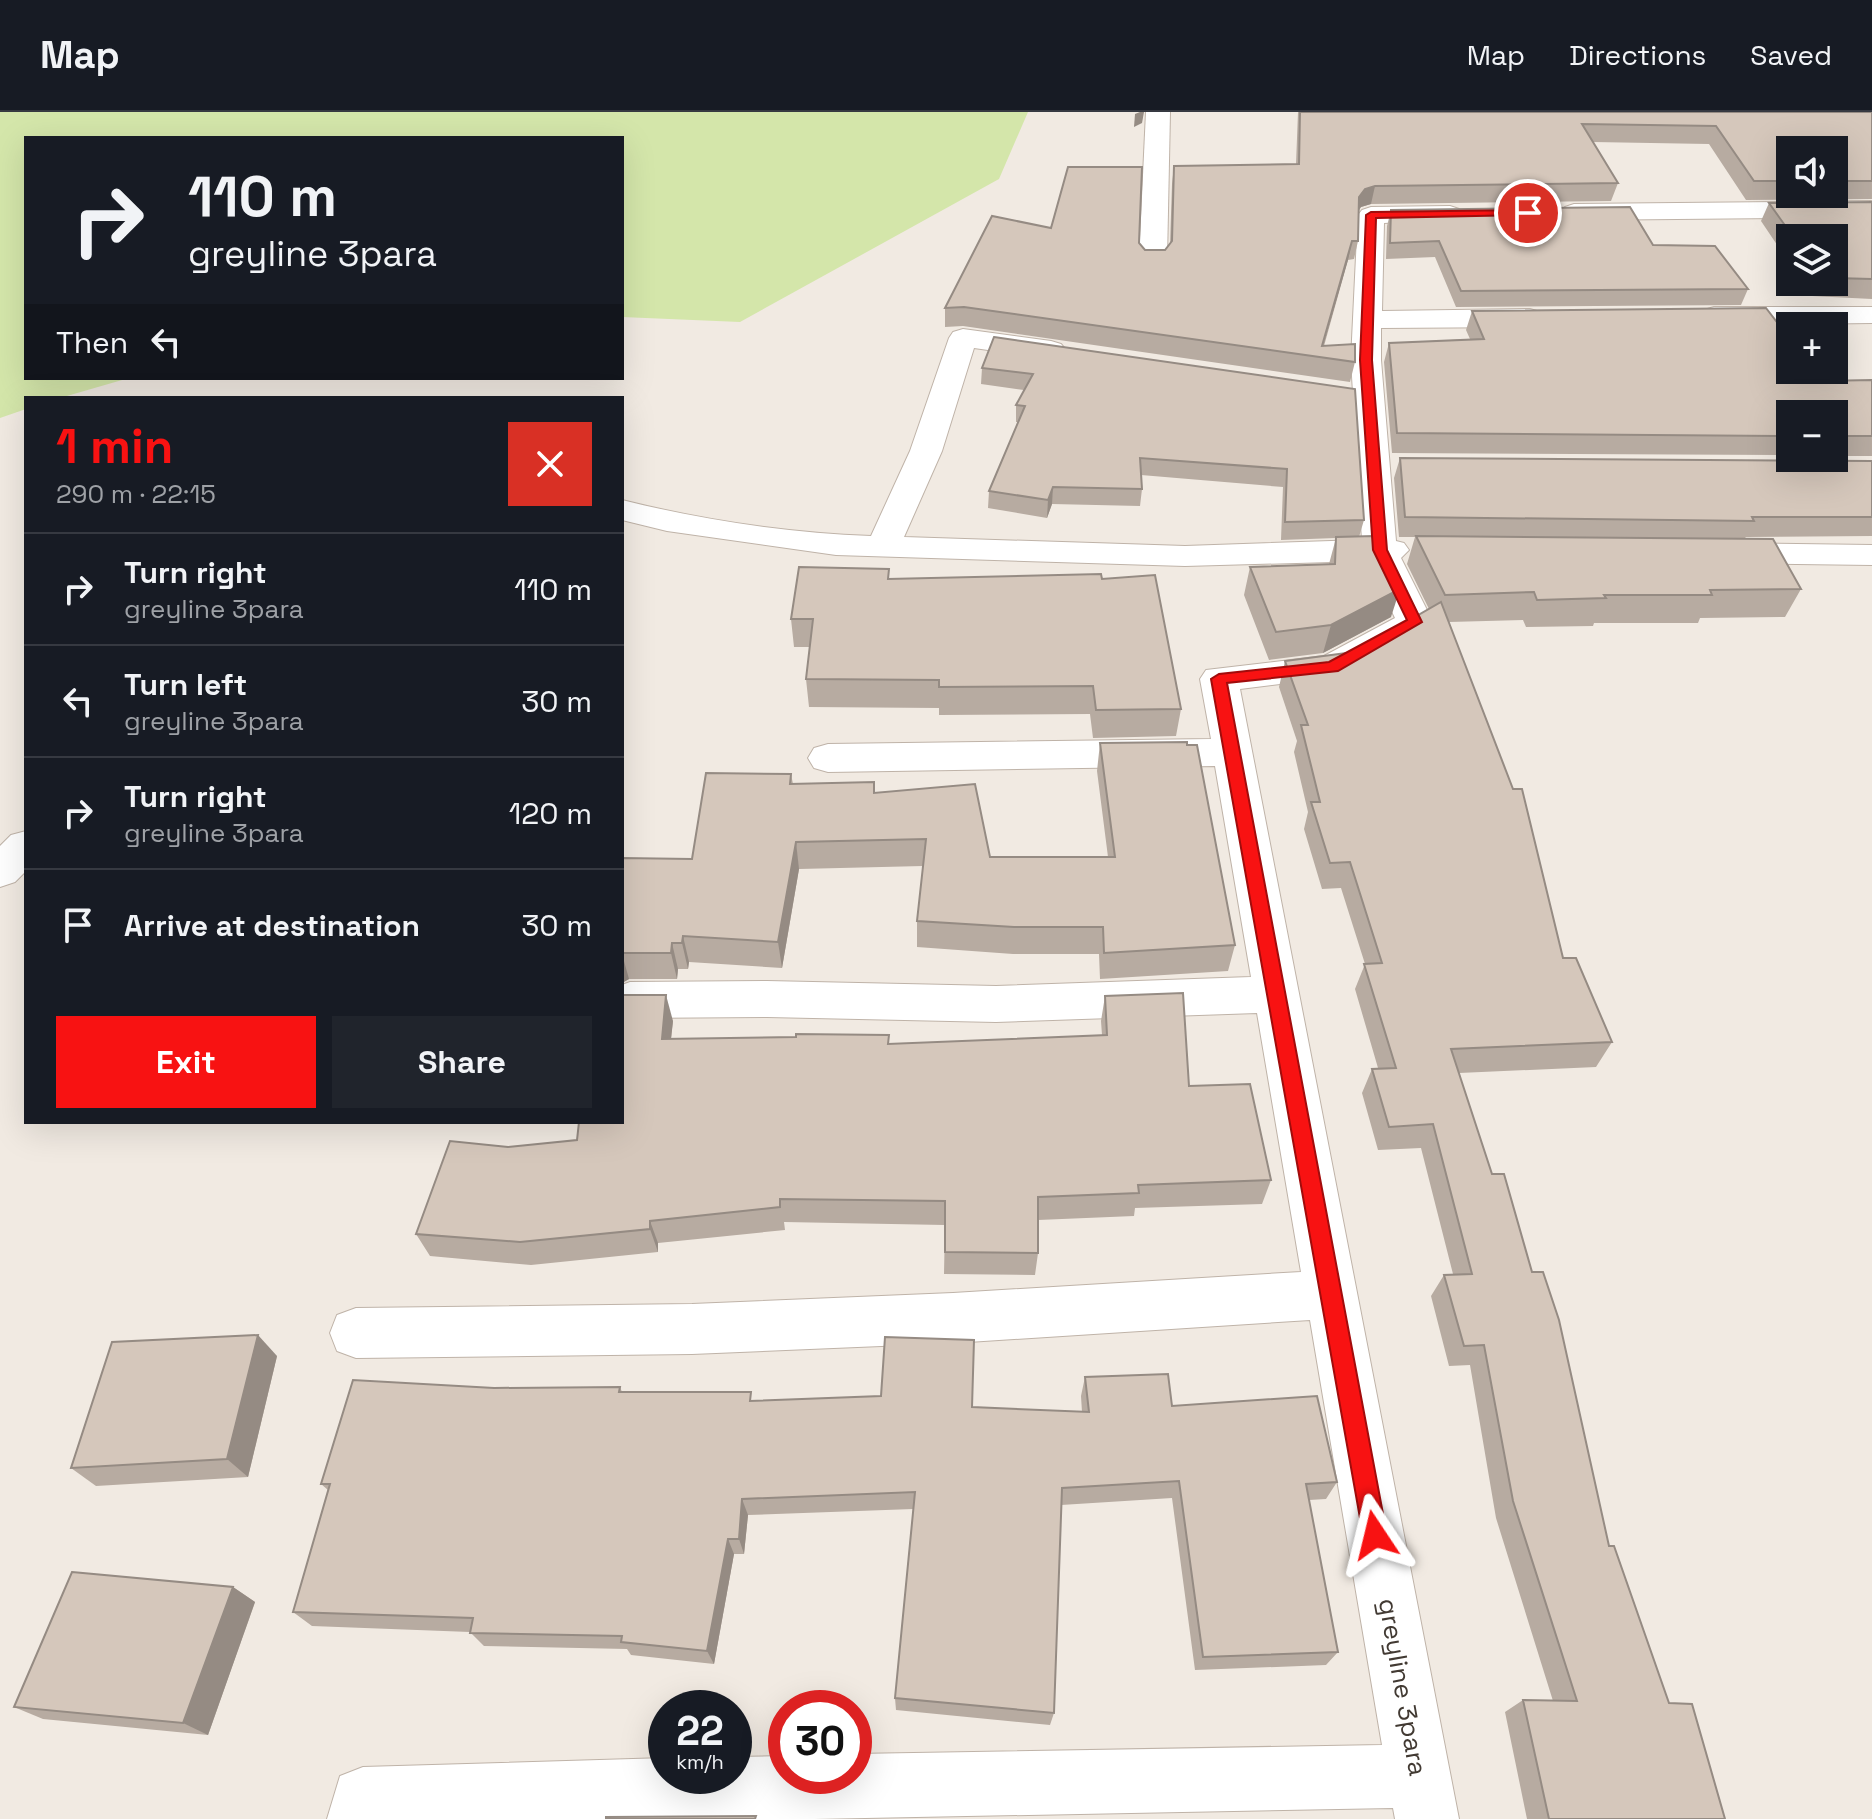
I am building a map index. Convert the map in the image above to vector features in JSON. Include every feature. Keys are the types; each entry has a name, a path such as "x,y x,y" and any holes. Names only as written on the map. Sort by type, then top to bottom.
{"street":[{"path":"1153,260 1158,112"},
{"path":"1543,213 1872,209"},
{"name":"greyline 3para","path":"1423,1798 1219,679 1332,667 1415,622 1380,550 1389,465 1353,394 1367,320 1371,215 1481,213"},
{"path":"1683,317 1872,315"},
{"path":"1367,320 1557,318"},
{"path":"883,547 926,451 963,338 1074,353"},
{"path":"624,510 667,521 836,545 1185,556 1427,551"},
{"path":"1695,553 1872,555"},
{"path":"828,758 1232,752"},
{"path":"0,871 24,848"},
{"path":"630,1000 767,999 996,1004 1276,994"},
{"path":"356,1333 692,1329 953,1318 1331,1294"},
{"path":"359,1819 363,1799 656,1790 1423,1798"}],"green space":[{"path":"0,112 1028,112 999,179 740,322 624,317 624,136 24,136 24,380 122,380 67,396 24,396 24,410 0,418"}],"building":[{"path":"1300,112 1872,112 1872,181 1848,181 1848,136 1776,136 1776,181 1754,181 1716,126 1582,124 1618,183 1375,186 1365,189 1359,197 1358,241 1352,241 1322,346 1355,344 1355,362 964,307 945,308 992,216 1051,228 1068,167 1142,167 1139,243 1145,250 1165,250 1172,241 1174,166 1299,164"},
{"path":"1848,202 1872,202 1872,279 1848,278 1848,224 1784,224 1769,203 1776,203 1776,208 1848,208"},
{"path":"1630,207 1653,245 1715,246 1748,289 1461,291 1439,241 1390,243 1391,210"},
{"path":"1766,308 1776,321 1776,384 1848,384 1848,380 1872,380 1872,436 1848,436 1848,400 1776,400 1776,436 1397,433 1389,343 1484,339 1472,311"},
{"path":"994,337 1355,389 1364,520 1285,522 1287,469 1140,458 1142,489 1053,487 1048,500 989,491 1025,406 1016,405 1033,374 982,368"},
{"path":"1400,458 1776,460 1776,472 1848,472 1848,461 1872,461 1872,517 1752,517 1754,521 1405,517"},
{"path":"1374,536 1400,589 1331,625 1276,632 1250,567 1335,564 1336,537"},
{"path":"1416,536 1773,539 1801,589 1710,590 1712,595 1604,595 1606,598 1537,600 1534,592 1445,595"},
{"path":"799,567 889,569 888,579 1101,574 1102,579 1155,575 1181,709 1096,710 1093,686 939,687 939,680 806,679 813,619 791,619"},
{"path":"1441,602 1513,789 1522,789 1563,958 1576,958 1612,1042 1451,1049 1492,1174 1504,1174 1532,1272 1543,1272 1559,1320 1609,1546 1614,1546 1669,1703 1692,1704 1725,1819 1549,1819 1523,1700 1577,1701 1513,1501 1484,1345 1464,1346 1444,1275 1472,1274 1433,1124 1389,1127 1372,1069 1396,1068 1364,964 1382,963 1350,862 1330,863 1311,802 1320,802 1301,725 1308,725 1285,661 1354,652"},
{"path":"1187,742 1187,745 1197,745 1235,945 1104,953 1103,927 1014,927 917,921 926,839 796,842 778,942 683,936 682,943 672,943 671,953 624,953 624,858 692,859 706,773 791,774 790,784 874,782 874,793 975,784 990,857 1115,857 1100,743"},
{"path":"1183,993 1189,1086 1250,1084 1271,1180 1138,1185 1139,1193 1038,1197 1038,1253 945,1252 945,1201 780,1199 780,1207 650,1221 650,1229 520,1242 416,1234 450,1141 508,1147 577,1140 579,1124 624,1124 624,995 666,995 662,1039 796,1037 796,1034 889,1035 888,1044 1107,1035 1105,996"},
{"path":"258,1335 227,1459 71,1468 112,1342"},
{"path":"885,1337 974,1340 972,1407 1089,1412 1085,1377 1168,1374 1172,1406 1317,1396 1337,1482 1306,1484 1338,1652 1203,1657 1179,1481 1062,1488 1054,1713 895,1698 915,1492 742,1499 739,1539 728,1539 707,1651 621,1642 622,1636 470,1633 473,1618 293,1612 330,1484 321,1484 353,1380 494,1388 620,1387 619,1392 751,1392 750,1401 881,1396"},
{"path":"72,1572 233,1587 183,1723 14,1707"},
{"path":"756,1816 755,1819 606,1819 606,1817"}],"route":[{"path":"1375,1535 1219,679 1332,667 1415,622 1380,550 1366,360 1371,215 1528,213"}]}
